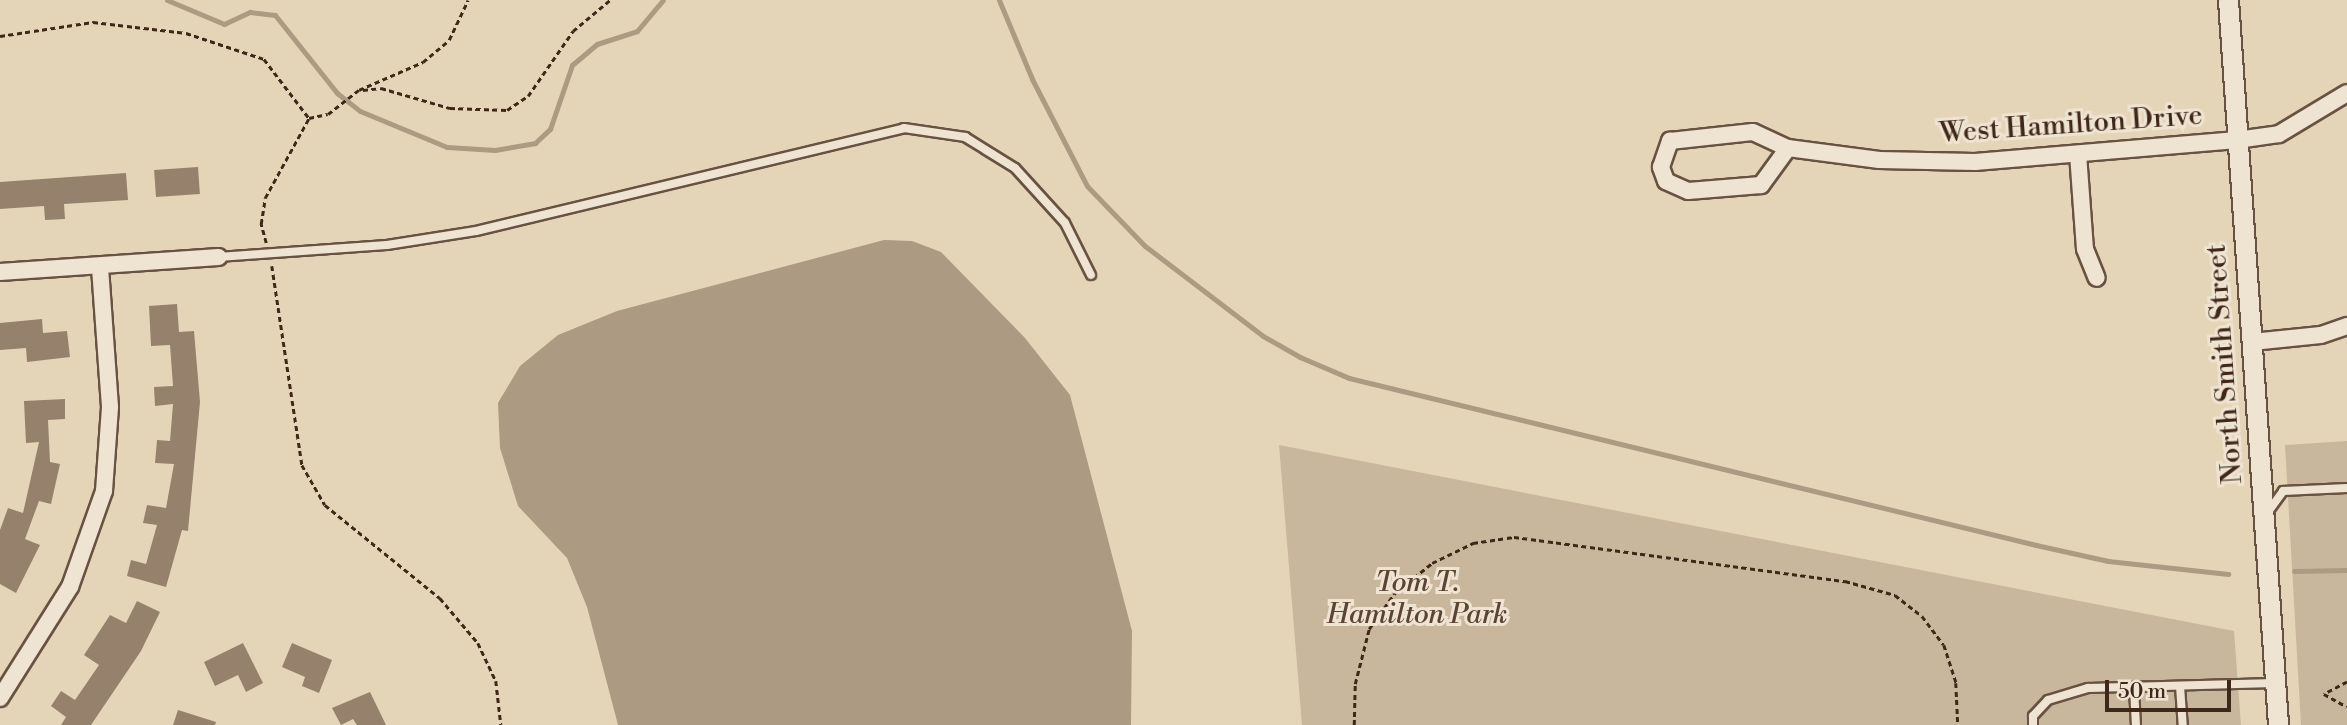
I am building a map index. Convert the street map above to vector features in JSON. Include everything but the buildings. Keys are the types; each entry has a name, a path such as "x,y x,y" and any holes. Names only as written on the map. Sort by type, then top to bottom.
{"street":[{"name":"North Smith Street","path":"2228,0 2278,725"},
{"name":"West Hamilton Drive","path":"1788,148 1761,185 1688,191 1666,181 1661,167 1670,141 1753,132 1788,148 1879,160 1975,162 2237,139 2279,134 2347,93"},
{"path":"2078,154 2085,249 2097,278"},
{"path":"0,272 218,257"},
{"path":"0,698 70,587 104,491 110,407 100,266"},
{"path":"2252,342 2321,335 2347,326"}],"lane":[{"path":"218,257 387,245 476,231 904,128 965,137 1015,168 1065,223 1091,275"},
{"path":"2264,517 2283,491 2347,488"},
{"path":"2033,725 2033,716 2048,700 2088,688 2275,683"},
{"path":"2180,686 2183,725"},
{"path":"2134,688 2136,725"}],"path":[{"path":"468,0 449,40 423,62 359,90 338,109 309,118 265,198 261,223 282,310 302,465 325,505 440,598 478,643 496,681 501,725"},
{"path":"359,90 381,88 450,108 507,110 528,96 573,31 610,0"},
{"path":"0,36 93,22 186,33 264,59 309,118"},
{"path":"1354,725 1355,684 1369,629 1394,594 1432,563 1463,548 1514,537 1844,581 1895,596 1922,616 1944,645 1956,683 1958,725"},
{"path":"2347,682 2324,694 2347,707"}],"green space":[{"path":"2347,441 2347,725 2301,725 2285,445"},
{"name":"Tom T. Hamilton Park","path":"1279,445 2234,631 2241,725 1302,725"}],"shaded area":[{"path":"884,240 912,241 941,252 1025,338 1070,395 1132,631 1131,725 618,725 587,607 567,558 518,506 500,448 498,403 520,366 558,335 617,311"}],"waterway":[{"path":"167,0 224,24 250,12 275,15 337,93 360,111 447,147 495,150 535,143 550,129 572,65 597,44 637,31 663,0"},
{"path":"999,0 1032,79 1087,186 1145,246 1263,336 1300,357 1349,378 2036,545 2108,561 2228,574"},
{"path":"2294,571 2347,570"}]}
